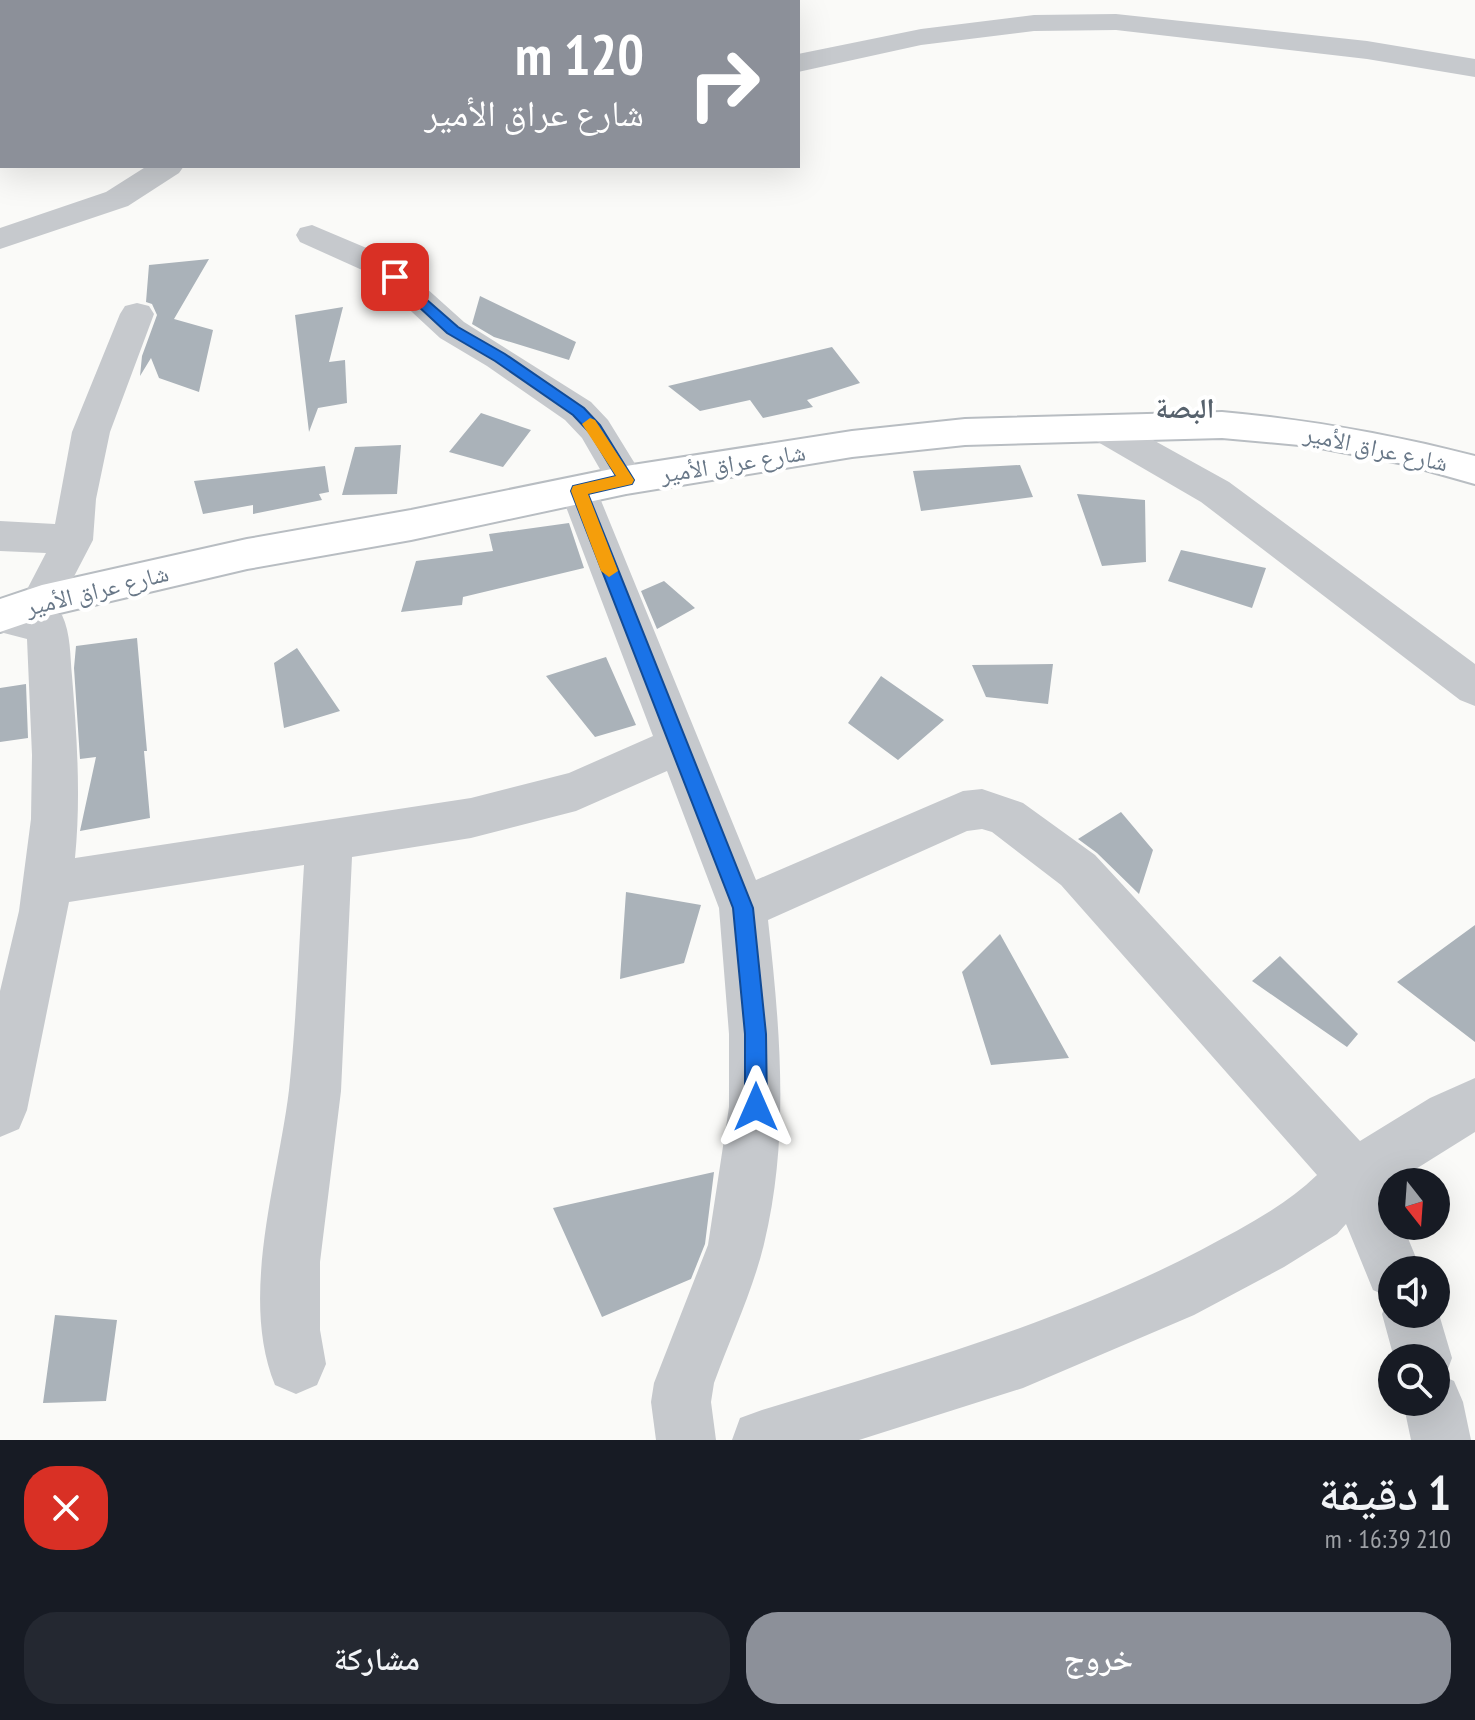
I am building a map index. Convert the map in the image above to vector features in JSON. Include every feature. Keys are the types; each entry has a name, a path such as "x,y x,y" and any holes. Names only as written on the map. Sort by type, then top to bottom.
{"main road":[{"name":"شارع عراق الأمير","path":"14,611 247,554 411,525 626,480 852,444 951,433 1222,425 1310,433 1404,451 1475,470"}],"street":[{"path":"800,63 935,35 1034,23 1116,22 1367,50 1475,68"},
{"path":"0,239 117,199 166,168"},
{"path":"312,235 383,267 452,330 500,358 578,411 595,429 626,480"},
{"path":"0,1110 48,884 55,818 55,748 47,627 14,611 73,540 77,499 91,432 137,314"},
{"path":"1104,429 1215,492 1475,688"},
{"path":"579,491 743,908 755,1034 756,1107 736,1245 684,1383 681,1402 686,1440"},
{"path":"0,536 73,540"},
{"path":"48,884 402,831 531,805 576,791 677,746"},
{"path":"743,908 963,811 982,809 1007,817 1078,870 1355,1176 1387,1256"},
{"path":"296,1364 288,1327 289,1286 315,1091 329,840"},
{"path":"762,1440 1023,1359 1174,1295 1264,1247 1317,1214 1355,1176 1475,1104"},
{"path":"1436,1416 1441,1440"}],"building":[{"path":"209,259 174,319 213,330 199,392 159,378 151,358 140,376 142,356 157,315 152,304 146,302 149,265"},
{"path":"480,296 576,342 569,360 494,337 472,324"},
{"path":"343,307 329,362 345,360 347,403 318,408 309,432 295,315"},
{"path":"832,347 860,383 807,400 813,407 763,418 750,400 700,411 668,386"},
{"path":"481,413 531,430 503,467 449,452"},
{"path":"401,445 397,494 342,495 355,447"},
{"path":"1020,465 1033,497 921,511 913,471"},
{"path":"325,466 329,492 319,494 322,500 253,514 253,505 203,514 194,481"},
{"path":"1077,494 1145,500 1146,562 1102,566"},
{"path":"569,523 584,568 463,597 462,605 401,612 416,561 493,551 489,534"},
{"path":"1181,550 1266,568 1252,608 1168,581"},
{"path":"664,581 695,608 657,629 641,591"},
{"path":"137,638 150,818 80,831 96,757 80,759 74,668 76,646"},
{"path":"297,648 340,711 284,728 274,663"},
{"path":"606,657 636,725 595,737 546,676"},
{"path":"1053,664 1048,704 986,697 972,665"},
{"path":"881,676 944,720 898,760 848,723"},
{"path":"26,684 28,738 0,742 0,688"},
{"path":"1121,812 1153,850 1139,894 1078,839"},
{"path":"626,892 701,905 684,963 620,979"},
{"path":"1475,925 1475,1042 1397,982"},
{"path":"1000,934 1069,1058 991,1065 962,972"},
{"path":"1280,956 1358,1034 1347,1047 1252,981"},
{"path":"714,1172 705,1244 691,1279 602,1317 553,1208"},
{"path":"55,1315 117,1320 106,1401 43,1403"}],"slow traffic":[{"path":"590,424 626,480 579,491 609,571"}],"district":[{"name":"البصة","path":"1185,407"}],"route":[{"path":"395,277 452,330 500,358 578,411 595,429 626,480 579,491 743,908 755,1034 756,1107"}]}
